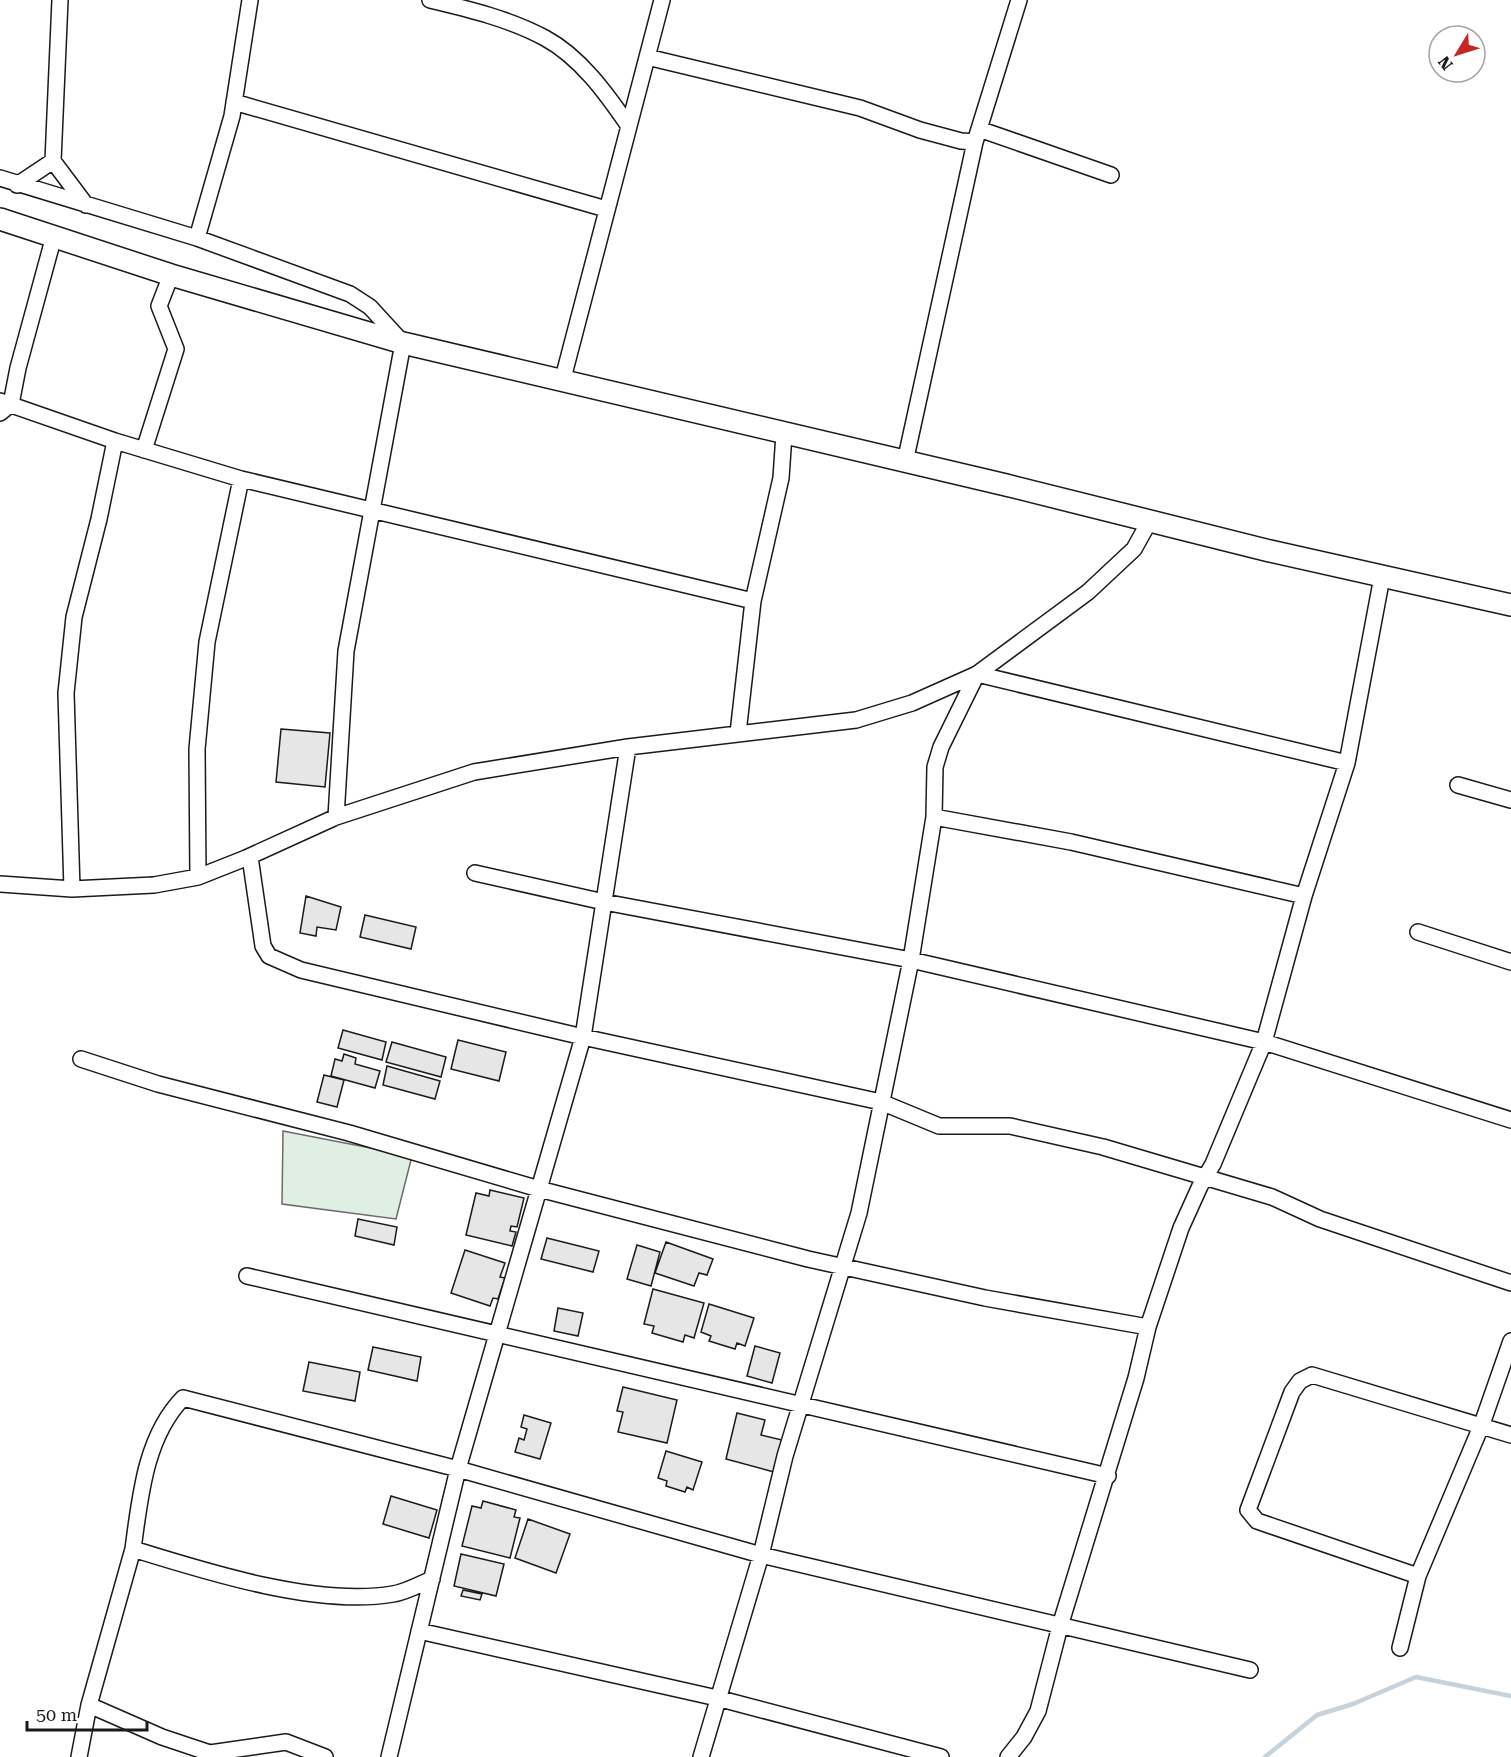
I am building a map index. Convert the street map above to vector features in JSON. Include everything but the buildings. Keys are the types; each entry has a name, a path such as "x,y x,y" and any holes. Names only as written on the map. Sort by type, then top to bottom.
{"street":[{"path":"60,0 53,161 86,205"},
{"path":"196,238 234,102 250,0"},
{"path":"430,0 516,25 547,39 579,65 606,94 628,125"},
{"path":"562,382 662,0"},
{"path":"905,462 977,135 1015,1"},
{"path":"647,57 860,108 920,130 961,141 977,135 1111,175"},
{"path":"234,102 606,210"},
{"path":"17,185 53,161"},
{"path":"0,178 196,238 350,294 370,306 403,343"},
{"path":"0,219 171,275 403,343 1149,522 1511,605"},
{"path":"54,236 18,368 4,406 241,479 753,602"},
{"path":"144,450 176,349 159,306 171,275"},
{"path":"336,817 346,651 403,343"},
{"path":"738,734 753,602 781,478 784,434"},
{"path":"72,889 66,693 74,617 99,519 114,441"},
{"path":"198,877 197,749 207,642 241,479"},
{"path":"0,884 72,889 154,885 198,877 250,857 336,817 474,771 628,747 856,720 912,703 977,674 1088,592 1134,549 1149,522"},
{"path":"1008,1757 1024,1737 1038,1711 1060,1626 1108,1476 1148,1328 1181,1228 1204,1178 1214,1164 1264,1042 1304,896 1347,763 1382,577"},
{"path":"977,674 1347,763"},
{"path":"701,1757 761,1555 785,1456 859,1213 911,960 934,817 935,767 941,747 977,674"},
{"path":"389,1757 458,1468 583,1037 628,747"},
{"path":"1458,785 1511,800"},
{"path":"934,817 1071,842 1304,896"},
{"path":"250,857 258,927 263,946 269,956 301,970 583,1037 880,1102 939,1126 1020,1128 1135,1155 1272,1197 1320,1219 1511,1283"},
{"path":"475,873 604,902 911,960 1264,1042 1511,1120"},
{"path":"1418,932 1511,962"},
{"path":"81,1059 158,1084 349,1133 539,1189 844,1266 1019,1305 1092,1315 1148,1328"},
{"path":"247,1276 497,1333 800,1407 1108,1476"},
{"path":"1400,1648 1418,1576 1482,1424 1511,1341"},
{"path":"1418,1576 1257,1521 1248,1510 1292,1392 1300,1381 1312,1375 1482,1424 1511,1435"},
{"path":"79,1757 89,1705 133,1549 142,1481 163,1422 183,1398 458,1468 761,1555 1250,1670"},
{"path":"133,1549 257,1582 347,1598 396,1594 432,1579"},
{"path":"419,1631 717,1698 941,1757"},
{"path":"89,1705 162,1737 210,1753 286,1742 325,1757"}],"green space":[{"path":"283,1131 412,1156 396,1219 282,1204"}],"waterway":[{"path":"1265,1757 1317,1715 1353,1704 1416,1677 1511,1696"}]}
